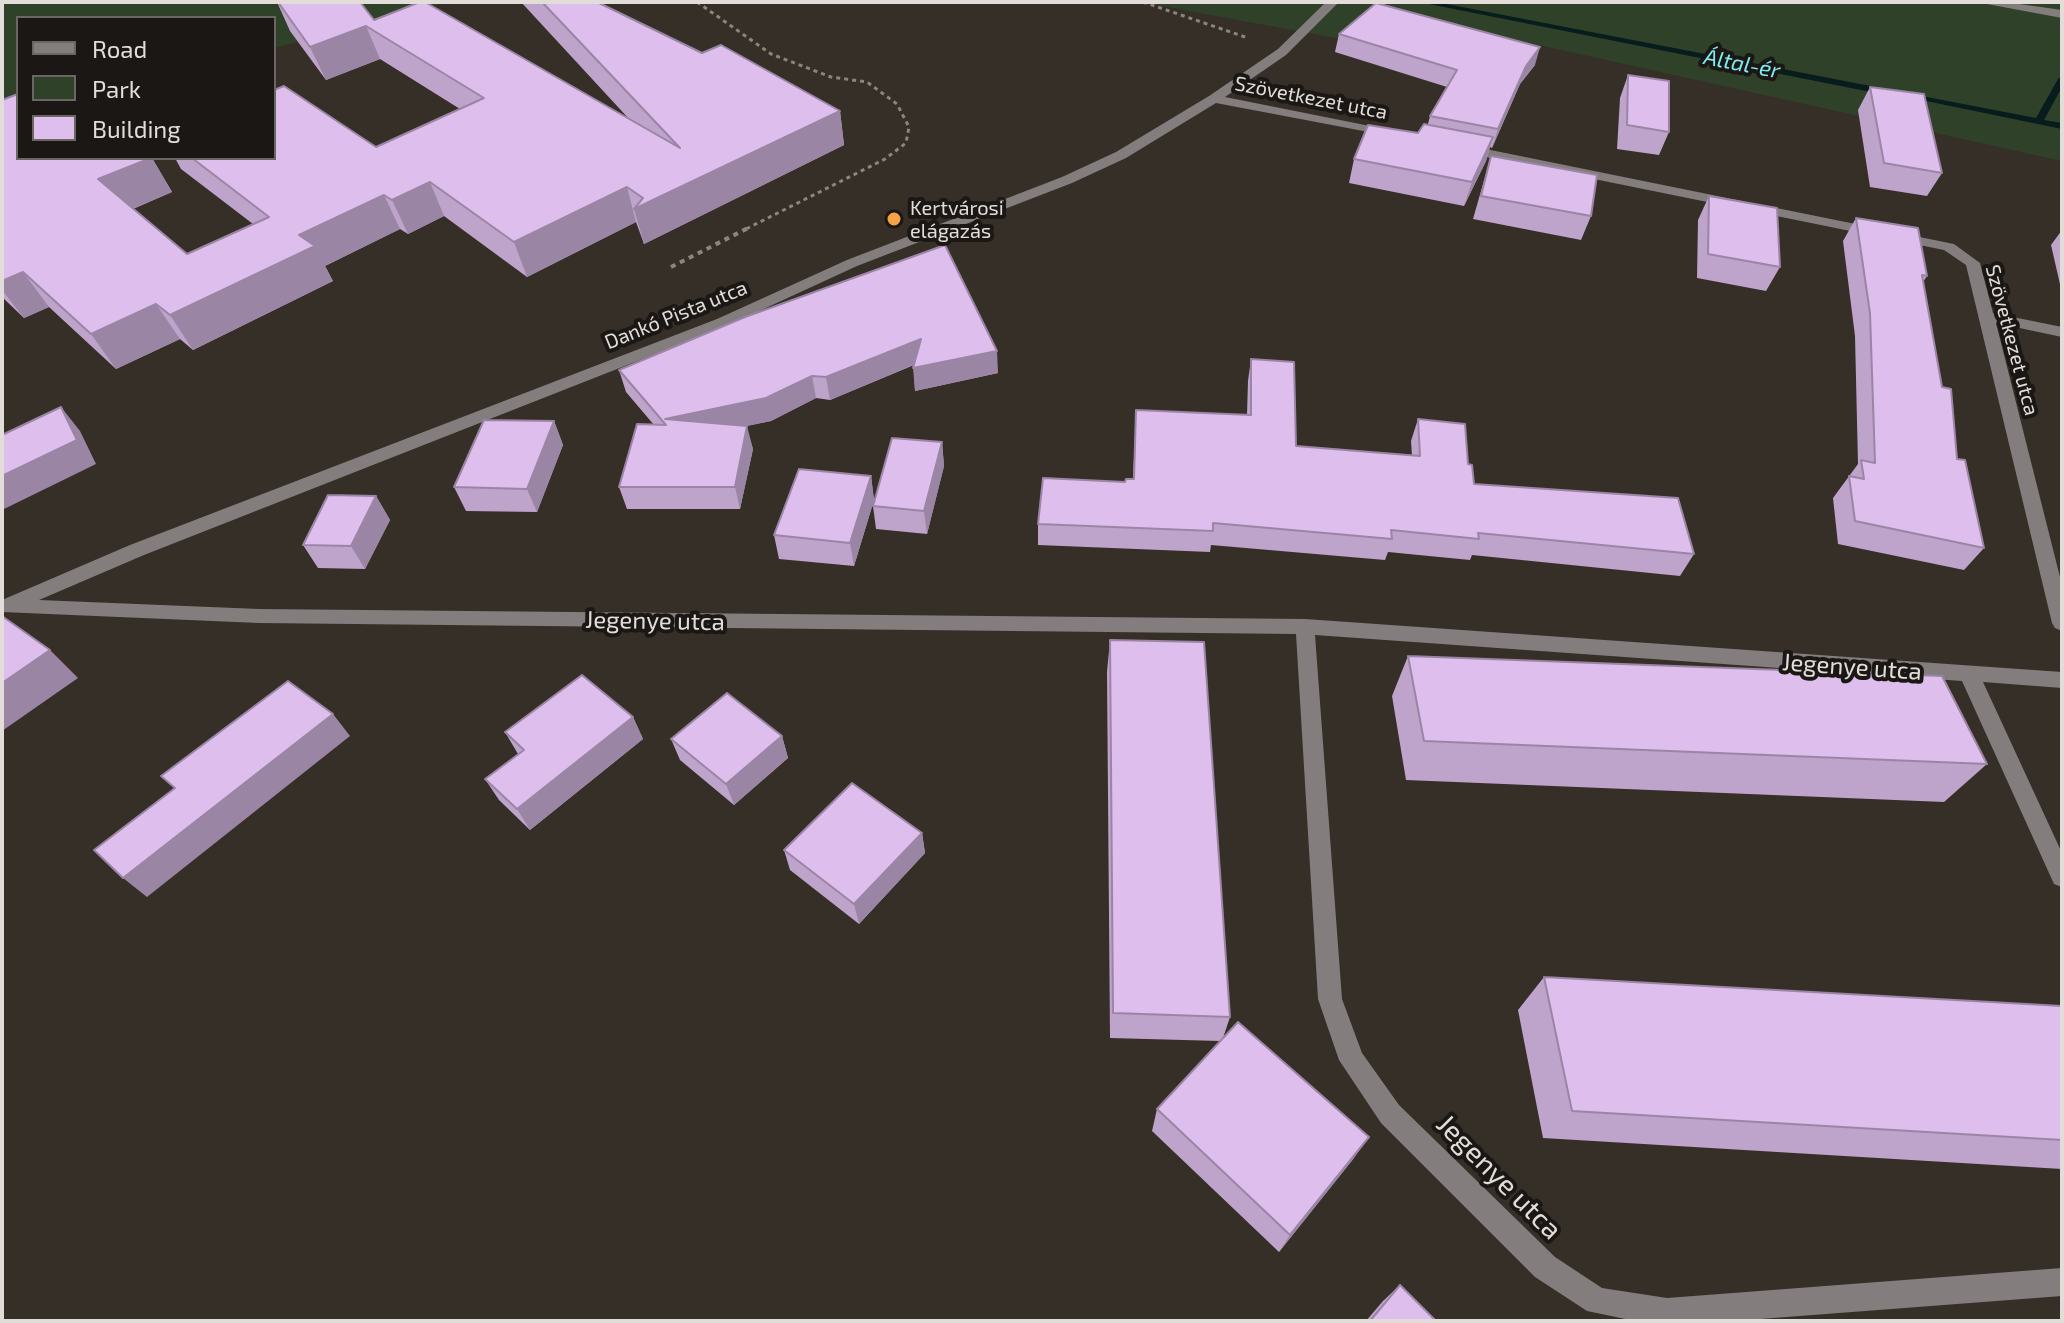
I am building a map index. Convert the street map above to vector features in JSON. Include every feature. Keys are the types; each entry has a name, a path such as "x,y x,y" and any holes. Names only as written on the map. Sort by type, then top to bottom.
{"street":[{"name":"Dankó Pista utca","path":"4,607 137,550 723,322 852,263 1067,180 1121,155 1214,99 1282,52 1333,2"},
{"path":"1982,2 2062,14"},
{"name":"Szövetkezet utca","path":"1214,99 1408,138"},
{"name":"Szövetkezet utca","path":"1439,144 1949,247 1973,263 2062,623"},
{"path":"1988,317 2062,332"},
{"name":"Jegenye utca","path":"4,607 259,616 1305,627 2062,680"},
{"name":"Jegenye utca","path":"1305,627 1330,999 1352,1060 1390,1114 1545,1267 1597,1301 1667,1312 2062,1282"},
{"path":"1969,675 2062,877"}],"path":[{"path":"671,267 885,159 906,143 909,127 897,104 867,82 831,77 771,54 697,2"},
{"path":"1143,2 1282,52"}],"green space":[{"path":"2,2 447,2 276,47 276,16 16,16 16,116 2,120"},
{"path":"1140,2 2062,4 2062,161 1372,8 1341,39"}],"building":[{"path":"278,2 360,2 374,20 425,2 680,148 542,2 597,2 702,53 721,45 840,111 634,209 643,198 627,187 514,242 430,182 392,200 384,195 299,235 315,246 170,315 156,304 91,334 23,272 2,281 2,100 16,95 16,160 146,160 98,179 187,254 269,217 195,160 276,160 276,89 284,86 376,147 484,98 366,26 310,47"},
{"path":"1376,3 1540,47 1526,66 1498,129 1430,116 1457,70 1339,34"},
{"path":"1628,75 1669,81 1669,132 1627,125"},
{"path":"1870,87 1924,94 1942,173 1884,163"},
{"path":"1424,124 1493,137 1472,182 1354,159 1368,125 1418,133"},
{"path":"1491,156 1597,175 1591,216 1481,196"},
{"path":"1709,196 1777,208 1780,267 1708,254"},
{"path":"1856,218 1918,228 1927,276 1922,275 1942,387 1951,389 1957,459 1965,460 1984,548 1855,521 1849,476 1864,479 1861,460 1875,463 1870,313"},
{"path":"945,245 997,351 913,368 921,339 826,377 812,376 766,398 665,419 747,426 735,487 619,487 637,424 666,425 619,370 745,317"},
{"path":"1251,359 1294,362 1296,446 1420,456 1418,419 1465,424 1468,464 1472,465 1474,484 1678,498 1694,554 1478,533 1479,539 1391,530 1392,539 1213,523 1213,531 1038,524 1043,478 1125,482 1126,479 1134,479 1136,410 1251,415"},
{"path":"61,407 77,440 2,476 2,435"},
{"path":"484,420 554,421 527,489 454,487"},
{"path":"892,438 942,442 924,511 873,506"},
{"path":"799,469 871,476 850,543 774,535"},
{"path":"328,495 376,496 351,546 303,545"},
{"path":"2,616 50,650 2,683"},
{"path":"1110,640 1204,642 1230,1017 1113,1013"},
{"path":"1408,656 1942,676 1987,764 1424,741"},
{"path":"582,675 633,717 517,809 485,779 524,750 505,732"},
{"path":"288,681 333,714 123,878 94,850 175,788 161,776"},
{"path":"727,693 782,736 726,784 671,739"},
{"path":"852,783 922,833 854,904 784,850"},
{"path":"1544,977 2062,1006 2062,1140 1572,1111"},
{"path":"1238,1022 1369,1137 1290,1235 1157,1109"},
{"path":"1400,1285 1436,1321 1370,1321"}],"waterway":[{"name":"Által-ér","path":"1423,2 1886,92"},
{"path":"2039,121 2062,79"},
{"name":"Által-ér","path":"1906,96 2062,126"}],"place":[{"name":"Kertvárosi elágazás","path":"894,219"}]}
